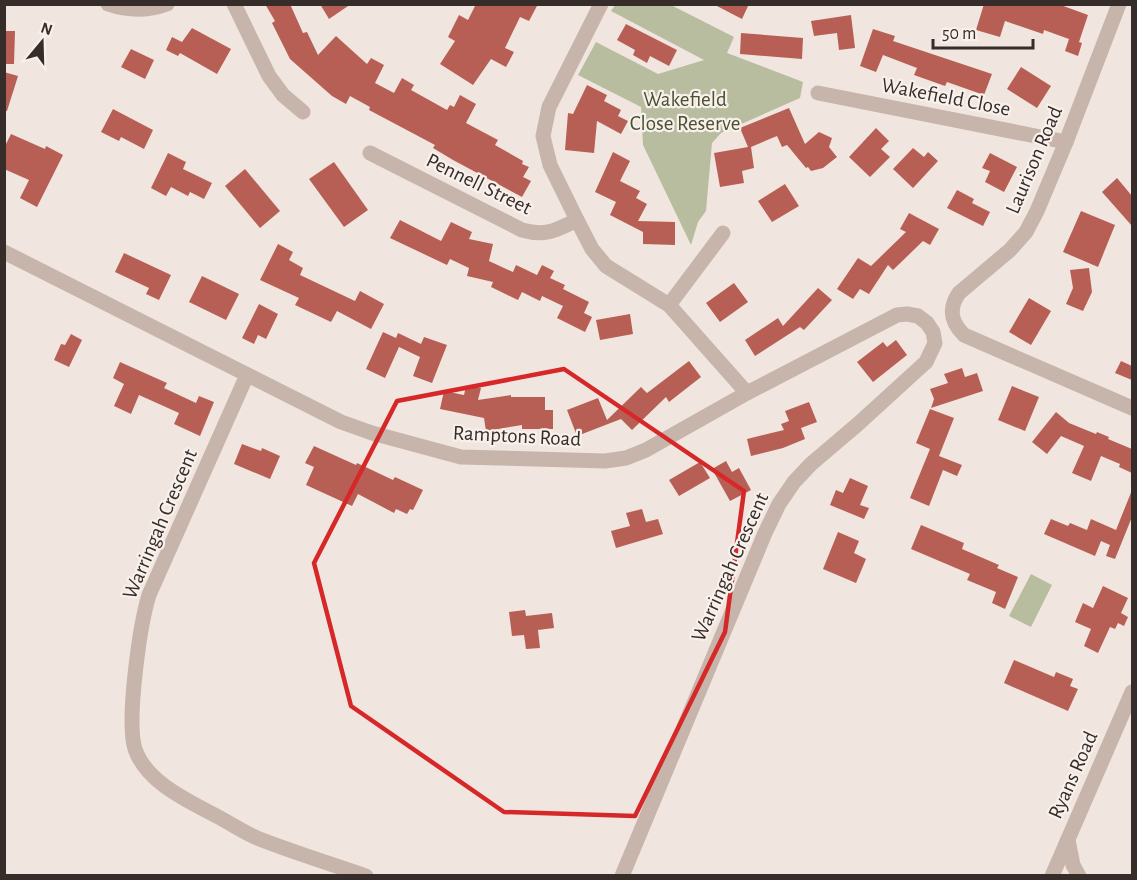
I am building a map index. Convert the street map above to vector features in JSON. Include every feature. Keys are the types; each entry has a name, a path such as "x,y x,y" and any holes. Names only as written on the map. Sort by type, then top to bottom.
{"street":[{"path":"108,4 130,9 148,9 167,4"},
{"path":"234,4 268,76 283,95 303,112"},
{"path":"601,4 549,107 543,136 550,165 592,249 606,266 669,305 747,393"},
{"name":"Laurison Road","path":"1119,4 1066,142 1026,232 1010,250 959,293 953,301 951,311 957,327 964,335 977,342 1132,408"},
{"name":"Wakefield Close","path":"818,93 1066,142"},
{"name":"Pennell Street","path":"370,153 522,230 536,234 550,232 577,220"},
{"path":"669,305 723,233"},
{"name":"Ramptons Road","path":"4,252 356,428 445,454 478,459 605,460 626,458 646,450 747,393 897,315 918,316 927,322"},
{"name":"Warringah Crescent","path":"622,876 778,504 811,464 926,362 935,342 933,332 927,322"},
{"name":"Warringah Crescent","path":"247,375 145,607 135,682 132,727 135,748 144,766 158,780 185,799 260,839 366,876"},
{"name":"Ryans Road","path":"1052,876 1132,692"},
{"path":"1068,840 1073,864 1079,876"}],"highlighted area":[{"path":"564,369 744,491 725,632 635,816 504,812 351,706 314,563 397,401"}],"green space":[{"name":"Wakefield Close Reserve","path":"615,5 671,5 734,37 727,53 803,82 800,98 721,133 712,143 706,211 698,222 691,245 643,145 641,107 578,75 596,42 658,74 704,60 611,11"},
{"path":"1031,574 1052,585 1031,627 1009,616"}],"building":[{"path":"265,4 290,4 303,33 307,32 318,55 336,36 367,64 371,58 384,65 375,83 394,93 402,78 414,85 411,90 447,110 450,105 454,107 460,95 476,104 466,123 498,140 495,145 529,167 523,177 531,181 522,197 453,160 433,148 435,145 369,110 370,107 350,96 346,104 332,96 290,59 272,23 275,21"},
{"path":"320,4 351,4 329,19"},
{"path":"476,4 538,4 529,21 520,17 505,48 514,52 506,67 491,59 473,85 440,64 455,41 448,37 459,15 468,20"},
{"path":"713,4 749,4 742,19"},
{"path":"984,4 1058,4 1088,15 1079,42 1082,43 1078,56 1065,51 1069,39 1044,30 1043,34 1005,21 1000,37 976,30"},
{"path":"851,15 855,48 839,50 837,33 814,36 811,21"},
{"path":"626,24 677,50 669,66 650,56 647,63 633,55 635,50 617,40"},
{"path":"192,28 231,49 217,74 180,53 178,56 166,50 172,37 182,42"},
{"path":"873,29 895,36 893,41 992,74 984,95 947,82 945,86 914,75 917,68 883,55 876,72 860,66"},
{"path":"4,31 15,31 14,64 4,64"},
{"path":"741,33 803,38 802,59 740,54"},
{"path":"131,49 154,60 145,79 121,67"},
{"path":"1021,67 1051,86 1037,108 1007,89"},
{"path":"4,72 18,76 7,111 4,111"},
{"path":"587,85 607,95 604,101 621,110 618,116 628,121 621,134 597,121 594,153 565,150 568,113 573,114"},
{"path":"789,108 805,144 819,132 832,138 829,147 837,157 823,168 811,171 787,145 782,147 777,136 751,147 754,168 742,171 744,183 720,187 714,153 748,147 740,128"},
{"path":"113,109 153,130 144,149 121,137 119,141 101,132"},
{"path":"876,128 889,141 881,149 890,157 870,177 849,157"},
{"path":"11,134 45,149 46,146 63,155 37,207 20,198 29,180 4,169 4,148"},
{"path":"913,148 924,157 928,152 938,161 913,188 893,169"},
{"path":"613,152 630,161 620,181 640,191 636,198 647,204 638,221 675,222 675,245 643,244 643,232 610,215 616,202 595,192"},
{"path":"168,153 186,162 183,169 212,183 204,199 190,192 188,196 171,187 166,196 151,188"},
{"path":"990,153 1017,167 1004,192 985,182 990,171 982,168"},
{"path":"334,162 368,210 344,227 309,179"},
{"path":"245,169 280,211 260,228 225,186"},
{"path":"1117,178 1132,196 1132,226 1102,192"},
{"path":"785,184 799,206 772,222 758,201"},
{"path":"957,190 974,199 972,203 990,212 983,226 947,208"},
{"path":"1081,211 1115,225 1098,267 1063,252"},
{"path":"909,213 939,229 930,245 923,241 893,270 888,265 869,294 860,289 853,299 837,289 858,258 871,266 906,232 900,229"},
{"path":"400,220 441,241 451,222 472,232 469,239 493,244 489,261 513,272 516,265 537,275 542,265 554,271 550,278 565,285 563,289 589,302 584,313 592,317 585,332 557,318 563,306 542,296 540,301 522,292 518,300 491,287 493,282 467,276 469,268 450,259 447,265 390,238"},
{"path":"278,244 293,252 289,260 303,268 300,275 355,301 360,291 384,304 371,329 337,311 331,322 295,305 299,298 260,280"},
{"path":"124,253 171,275 159,300 146,294 149,288 115,272"},
{"path":"1089,268 1092,292 1083,311 1066,304 1073,288 1070,270"},
{"path":"202,276 239,294 226,320 189,302"},
{"path":"734,283 748,302 720,322 706,303"},
{"path":"818,288 832,300 804,330 800,327 755,356 745,340 778,318 783,326"},
{"path":"1029,298 1051,311 1031,345 1009,332"},
{"path":"259,304 278,314 266,339 258,335 254,344 242,338"},
{"path":"630,314 633,334 600,340 596,320"},
{"path":"383,332 396,338 398,333 421,344 424,337 447,345 432,383 413,376 420,357 399,347 385,378 366,369"},
{"path":"71,334 82,340 69,367 54,360 61,344 65,345"},
{"path":"896,340 907,355 873,382 857,362 883,342 887,347"},
{"path":"689,361 701,377 669,402 666,397 632,430 621,419 577,436 567,410 598,398 607,420 641,387 647,393"},
{"path":"1121,361 1132,366 1132,380 1115,373"},
{"path":"120,362 167,383 164,388 196,403 199,396 214,402 200,436 174,424 179,413 139,395 131,414 114,406 124,384 113,378"},
{"path":"962,368 965,377 977,373 983,391 931,408 934,399 930,389 948,383 944,374"},
{"path":"466,386 481,388 478,400 511,395 511,397 545,397 545,410 553,410 553,429 522,429 522,425 486,431 484,418 440,409 444,391 464,395"},
{"path":"1012,386 1039,397 1025,431 998,420"},
{"path":"809,402 817,422 801,428 805,439 783,448 751,456 747,439 784,430 781,424 789,421 785,411"},
{"path":"930,409 954,418 939,456 962,465 957,476 943,470 929,506 910,498 930,449 916,443"},
{"path":"1056,412 1069,423 1096,434 1097,432 1132,449 1132,473 1119,467 1120,464 1101,456 1091,481 1072,473 1084,446 1061,436 1047,454 1032,442"},
{"path":"242,444 261,451 262,448 280,456 270,479 234,464"},
{"path":"314,446 393,480 395,477 423,490 413,510 410,509 407,514 396,509 394,513 358,494 352,506 306,485 314,467 305,463"},
{"path":"726,461 732,472 739,468 751,490 730,501 712,469"},
{"path":"700,462 710,478 679,496 669,480"},
{"path":"850,478 868,486 860,505 869,508 864,519 830,505 836,490 843,493"},
{"path":"1132,490 1132,517 1115,559 1106,556 1110,545 1101,541 1095,556 1044,534 1051,519 1087,530 1091,519 1116,530"},
{"path":"642,509 646,522 658,519 663,534 616,548 611,531 630,526 626,513"},
{"path":"921,525 964,543 962,549 999,565 997,568 1018,577 1005,609 992,603 996,592 967,580 970,574 911,549"},
{"path":"838,532 859,541 854,553 866,559 856,583 823,569"},
{"path":"1103,586 1128,598 1121,613 1128,617 1124,626 1118,623 1115,629 1110,627 1098,653 1084,646 1091,629 1075,622 1083,603 1093,608"},
{"path":"525,610 526,616 552,613 554,628 538,630 540,648 526,649 524,635 512,636 509,612"},
{"path":"1014,660 1054,677 1056,672 1073,679 1070,686 1078,689 1068,711 1004,683"}]}
